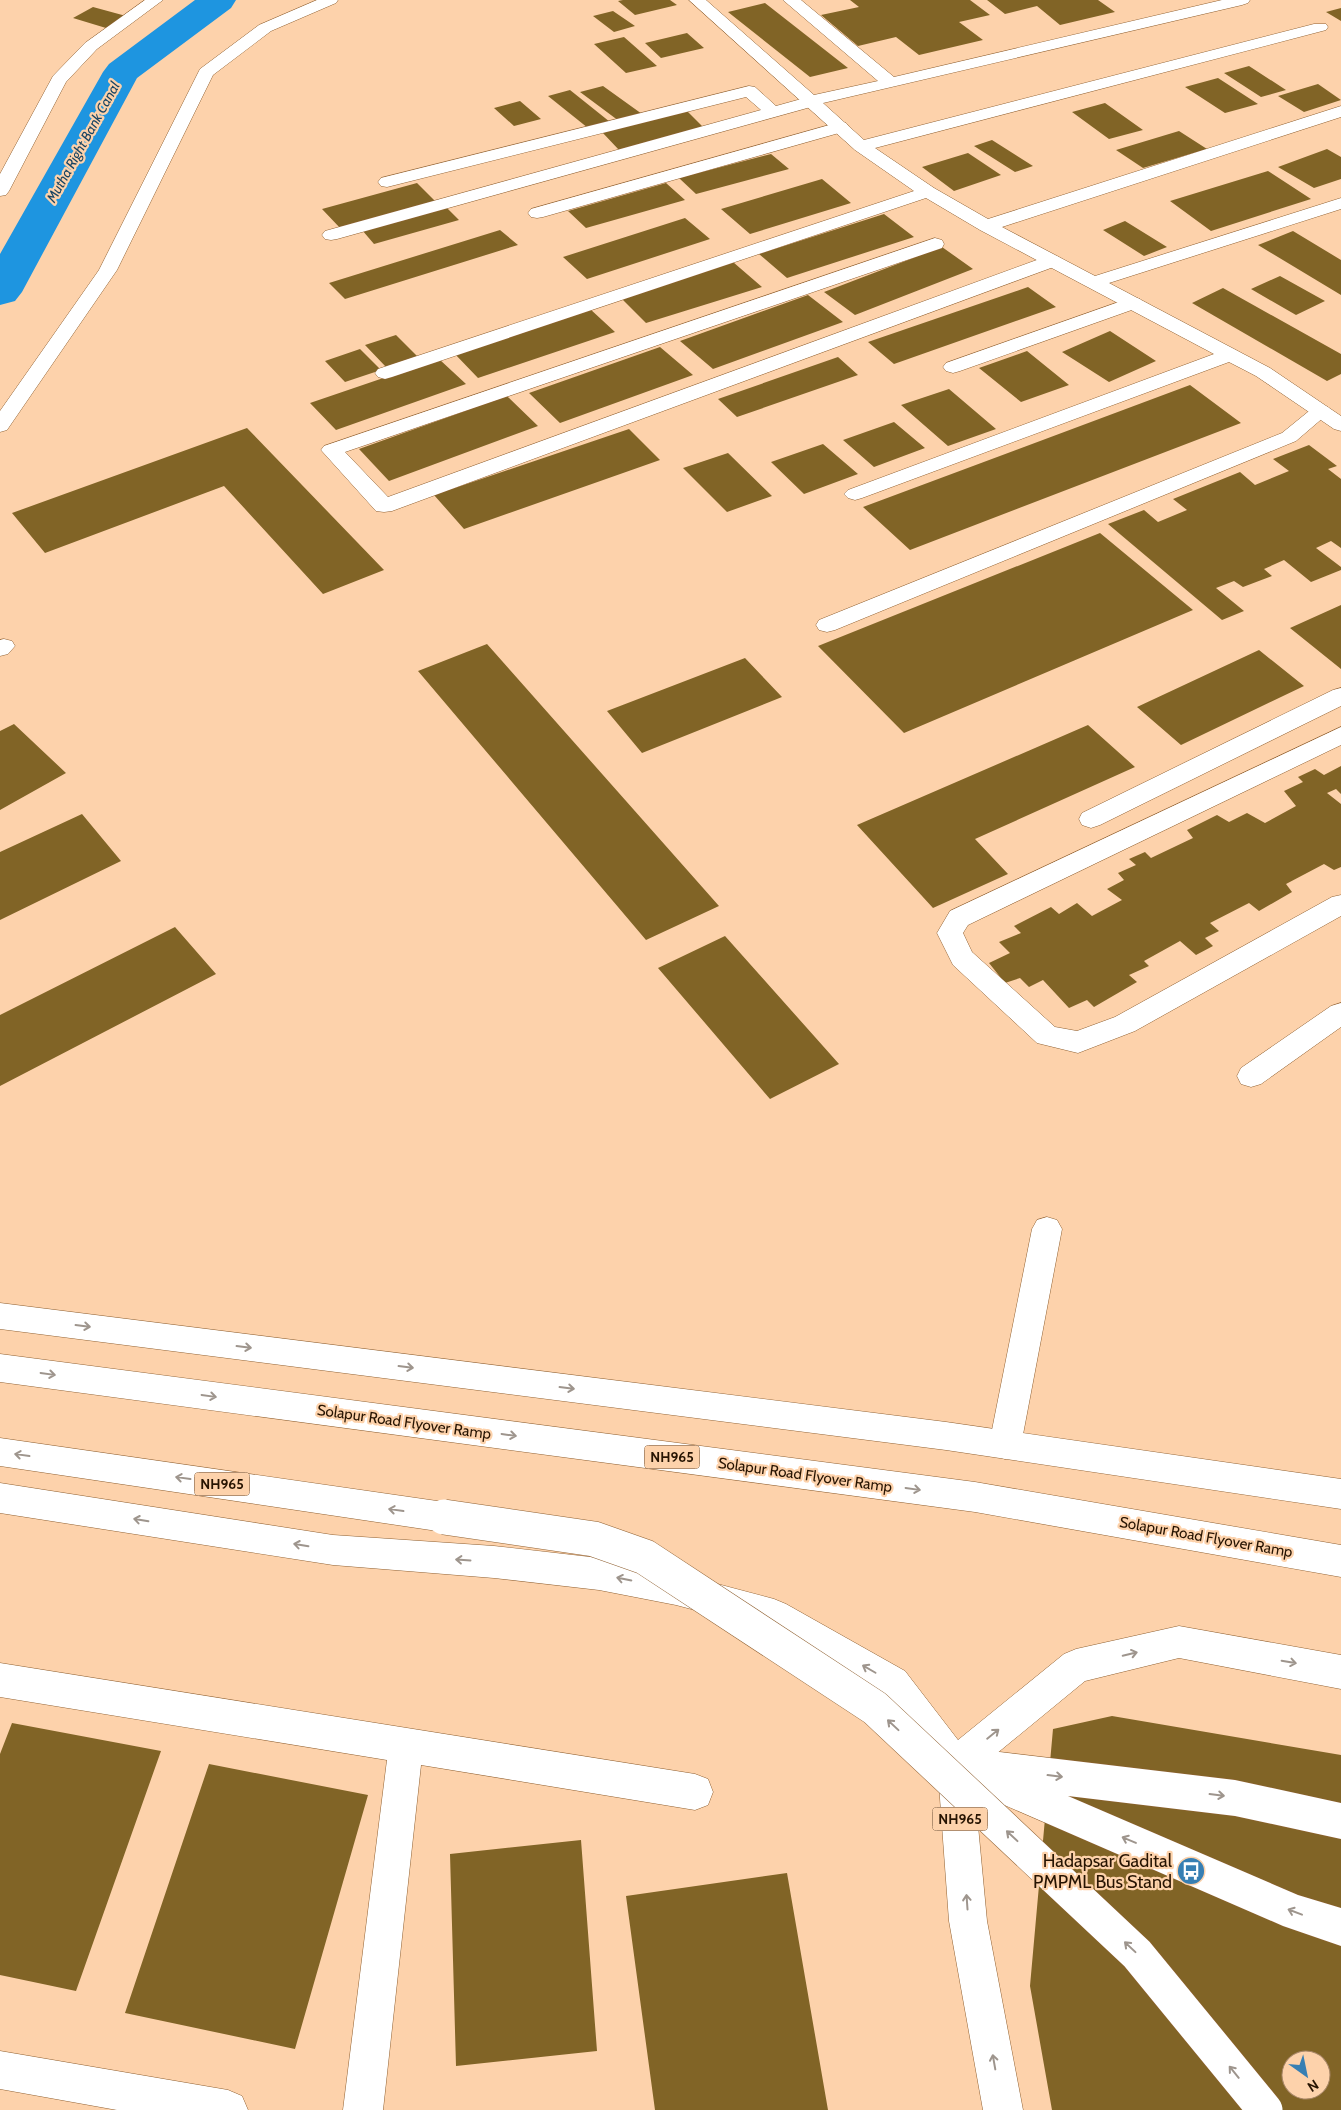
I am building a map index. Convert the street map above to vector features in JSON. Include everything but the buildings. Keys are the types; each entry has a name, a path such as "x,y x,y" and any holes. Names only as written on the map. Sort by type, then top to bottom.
{"main road":[{"path":"0,191 59,80 91,46 155,0"},
{"path":"0,426 108,270 206,72 265,28 330,0"},
{"path":"697,0 861,146 928,192 986,226 1331,407 1341,425"},
{"path":"791,0 891,82"},
{"path":"331,235 812,101 1242,0"},
{"path":"861,146 1320,26"},
{"path":"387,182 749,92 773,112"},
{"path":"986,226 1341,112"},
{"path":"537,213 840,127"},
{"path":"384,373 928,192"},
{"path":"1094,282 1341,203"},
{"path":"935,244 331,450 384,506 1052,261"},
{"path":"953,367 1133,303"},
{"path":"854,494 1231,354"},
{"path":"828,625 1289,437 1331,407"},
{"path":"1090,819 1341,696"},
{"path":"1341,735 959,918 950,932 962,958 1047,1036 1078,1042 1125,1024 1341,904"},
{"path":"1251,1076 1341,1013"},
{"path":"1005,1445 1047,1229"},
{"path":"0,1316 1005,1445 1341,1494"},
{"name":"Solapur Road Flyover Ramp","path":"0,1368 975,1497 1341,1561"},
{"name":"NH965","path":"0,1452 594,1539 645,1557 875,1708 1137,1954 1265,2110"},
{"path":"0,1498 333,1550 494,1562 599,1574 676,1589 774,1615 893,1683 955,1764 1296,1913 1341,1927"},
{"path":"955,1764 1076,1666 1179,1642 1341,1672"},
{"path":"0,1680 695,1792"},
{"path":"363,2110 406,1746"},
{"path":"955,1764 1235,1798 1341,1821"},
{"name":"NH965","path":"955,1764 968,1921 1003,2110"},
{"path":"0,2070 228,2110"}],"waterway":[{"name":"Mutha Right Bank Canal","path":"0,292 122,72 218,0"}],"place":[{"name":"Hadapsar Gadital PMPML Bus Stand","path":"1191,1871"}]}
